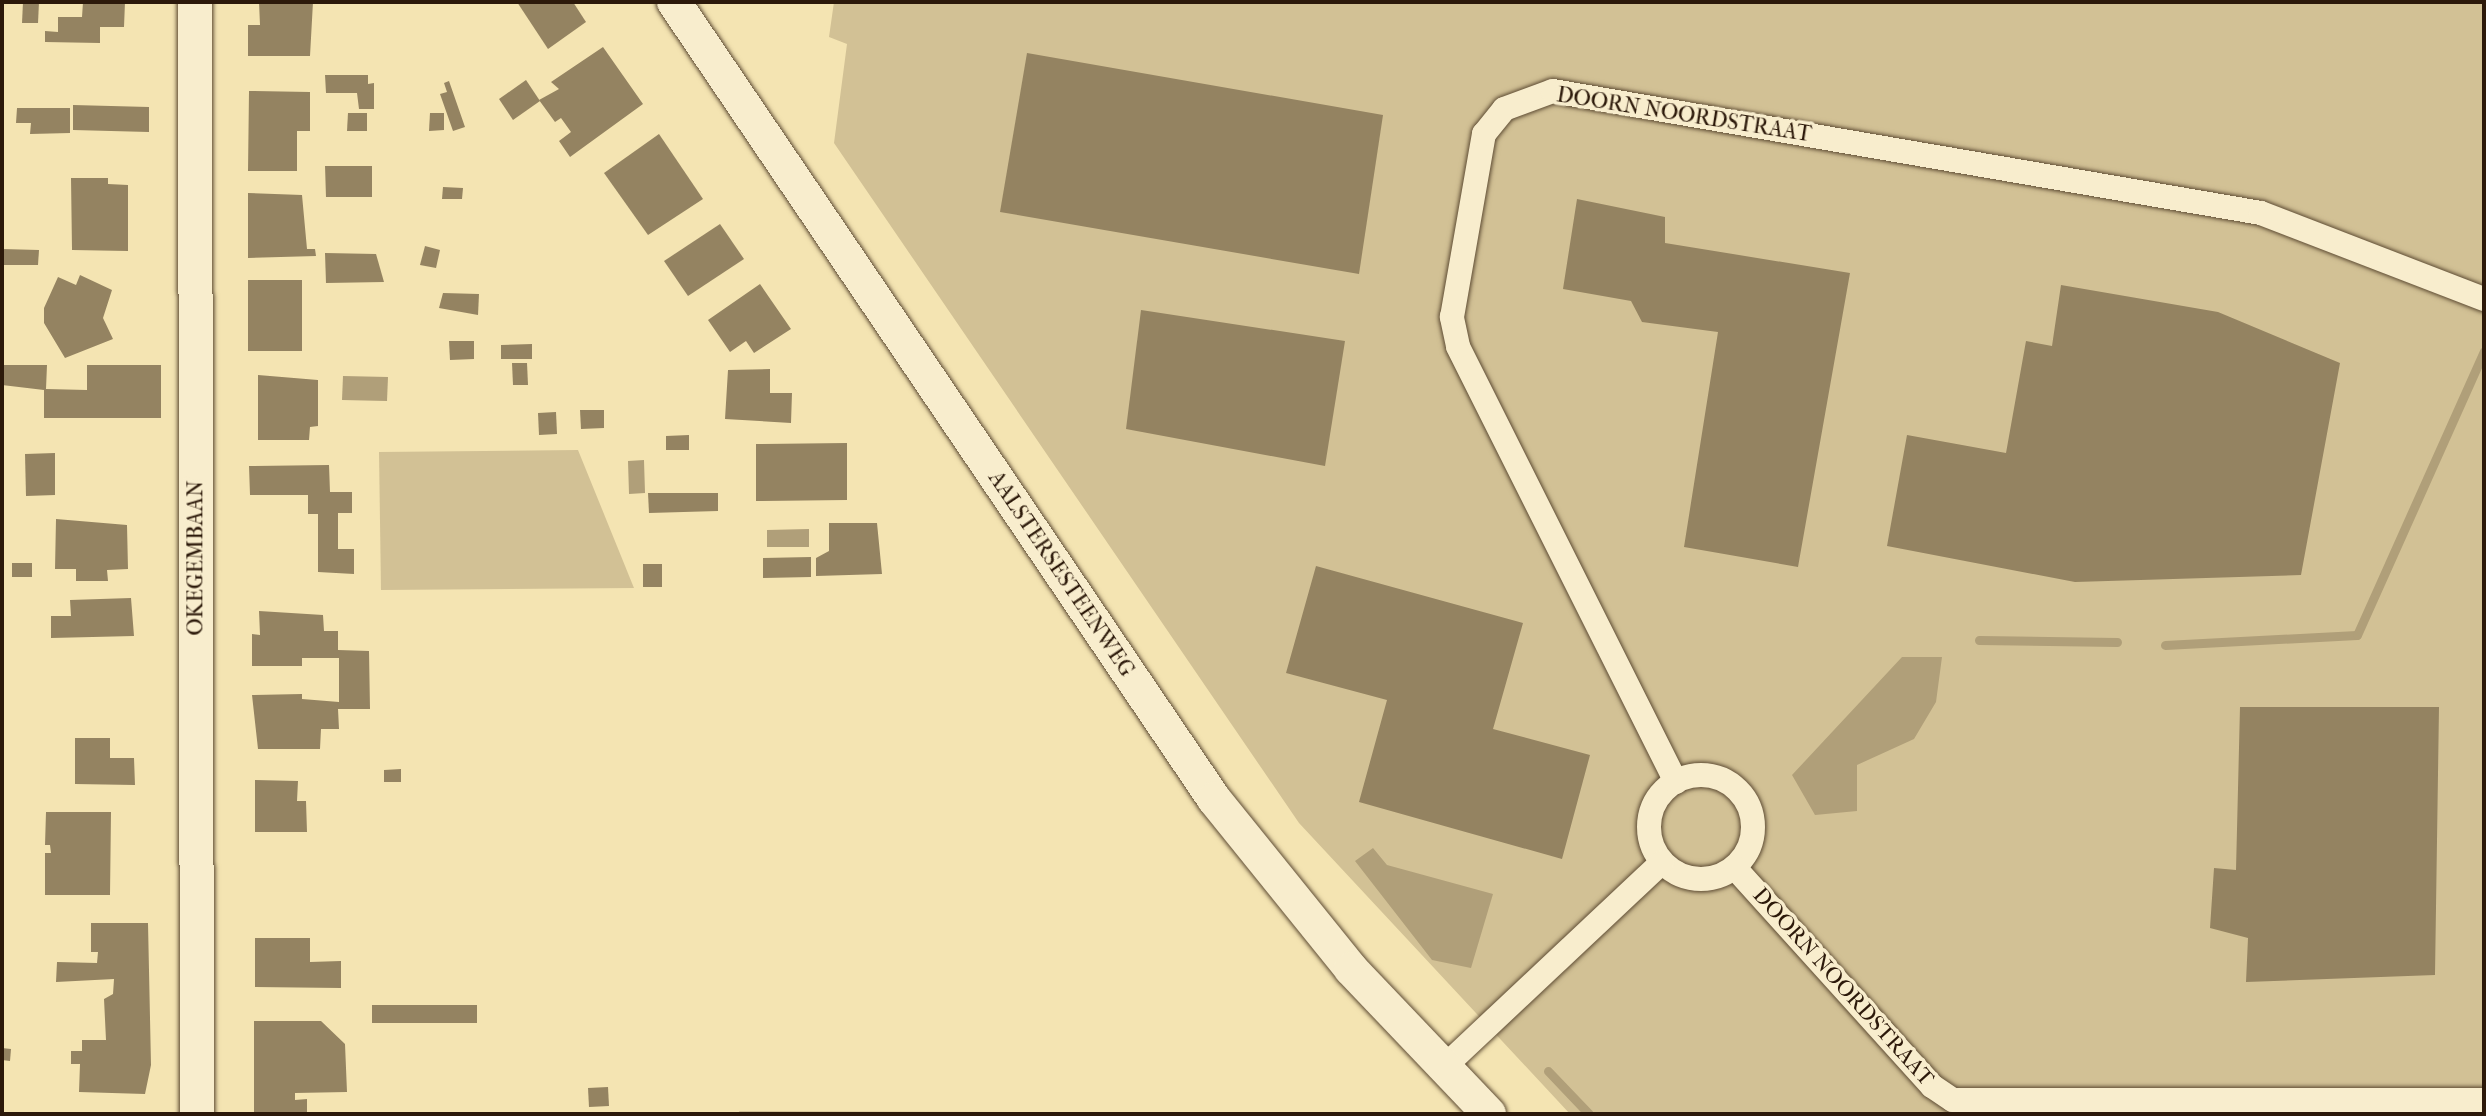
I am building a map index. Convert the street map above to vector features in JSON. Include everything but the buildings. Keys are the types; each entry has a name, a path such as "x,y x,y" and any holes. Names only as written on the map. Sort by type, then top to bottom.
{"main road":[{"name":"OKEGEMBAAN","path":"195,2 197,1114"},
{"name":"AALSTERSESTEENWEG","path":"674,2 1214,799 1292,901 1489,1114"}],"street":[{"name":"DOORN NOORDSTRAAT","path":"1676,782 1458,346 1452,317 1484,134 1504,109 1553,91 2261,213 2484,299"},
{"path":"1691,776 1719,778 1748,803 1753,836 1735,868 1700,879 1677,874 1662,862 1649,830 1651,814 1676,782 1691,776"},
{"path":"1444,1067 1662,862"},
{"name":"DOORN NOORDSTRAAT","path":"1735,868 1932,1086 1953,1100 2484,1100"}],"shaded area":[{"path":"834,2 2484,2 2484,1114 1570,1114 1299,823 834,143 847,44 829,37"},
{"path":"343,376 388,377 387,401 342,400"},
{"path":"578,450 634,588 381,590 379,452"},
{"path":"644,460 645,493 629,494 628,461"},
{"path":"809,529 809,547 767,547 767,530"},
{"path":"1902,657 1942,657 1936,702 1914,739 1857,765 1857,811 1815,815 1792,775"},
{"path":"1373,848 1387,865 1493,894 1471,968 1432,960 1355,861"},
{"path":"739,1111 1030,1112 1030,1114 740,1114"}],"waterway":[{"path":"2165,645 2357,635 2484,351"},
{"path":"1979,640 2117,642"},
{"path":"1548,1071 1589,1114"}]}
